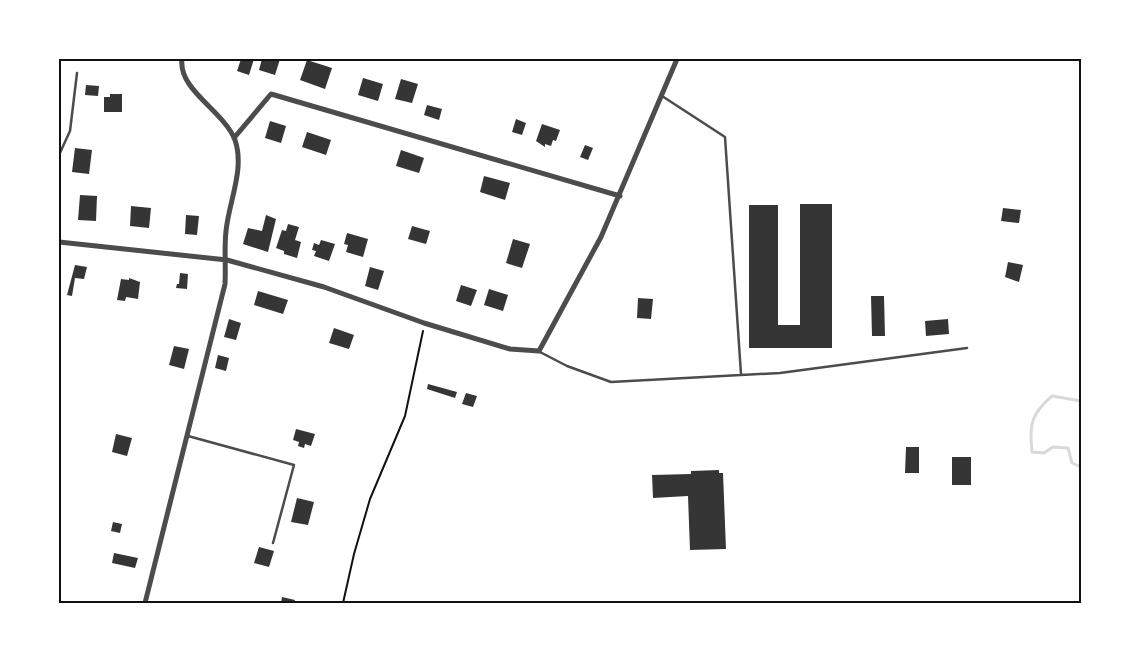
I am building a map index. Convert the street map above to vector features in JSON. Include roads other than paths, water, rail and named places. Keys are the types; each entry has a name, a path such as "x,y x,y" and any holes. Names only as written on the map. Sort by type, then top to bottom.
{"street":[{"path":"145,603 224,284 227,260 226,232 238,167 238,154 234,138 217,114 186,81 182,73 182,59"},
{"path":"59,242 227,260 324,287 424,323 510,349 539,351 602,237 677,59"},
{"path":"234,138 271,94 620,196"}],"lane":[{"path":"59,155 70,131 77,72"},
{"path":"662,96 725,137 741,374"},
{"path":"539,351 567,366 610,382 780,373 967,348"},
{"path":"186,435 294,465 273,544"}],"waterway":[{"path":"1081,401 1052,396 1040,409 1031,427 1032,452 1044,453 1053,447 1068,448 1072,463 1081,467"}]}
